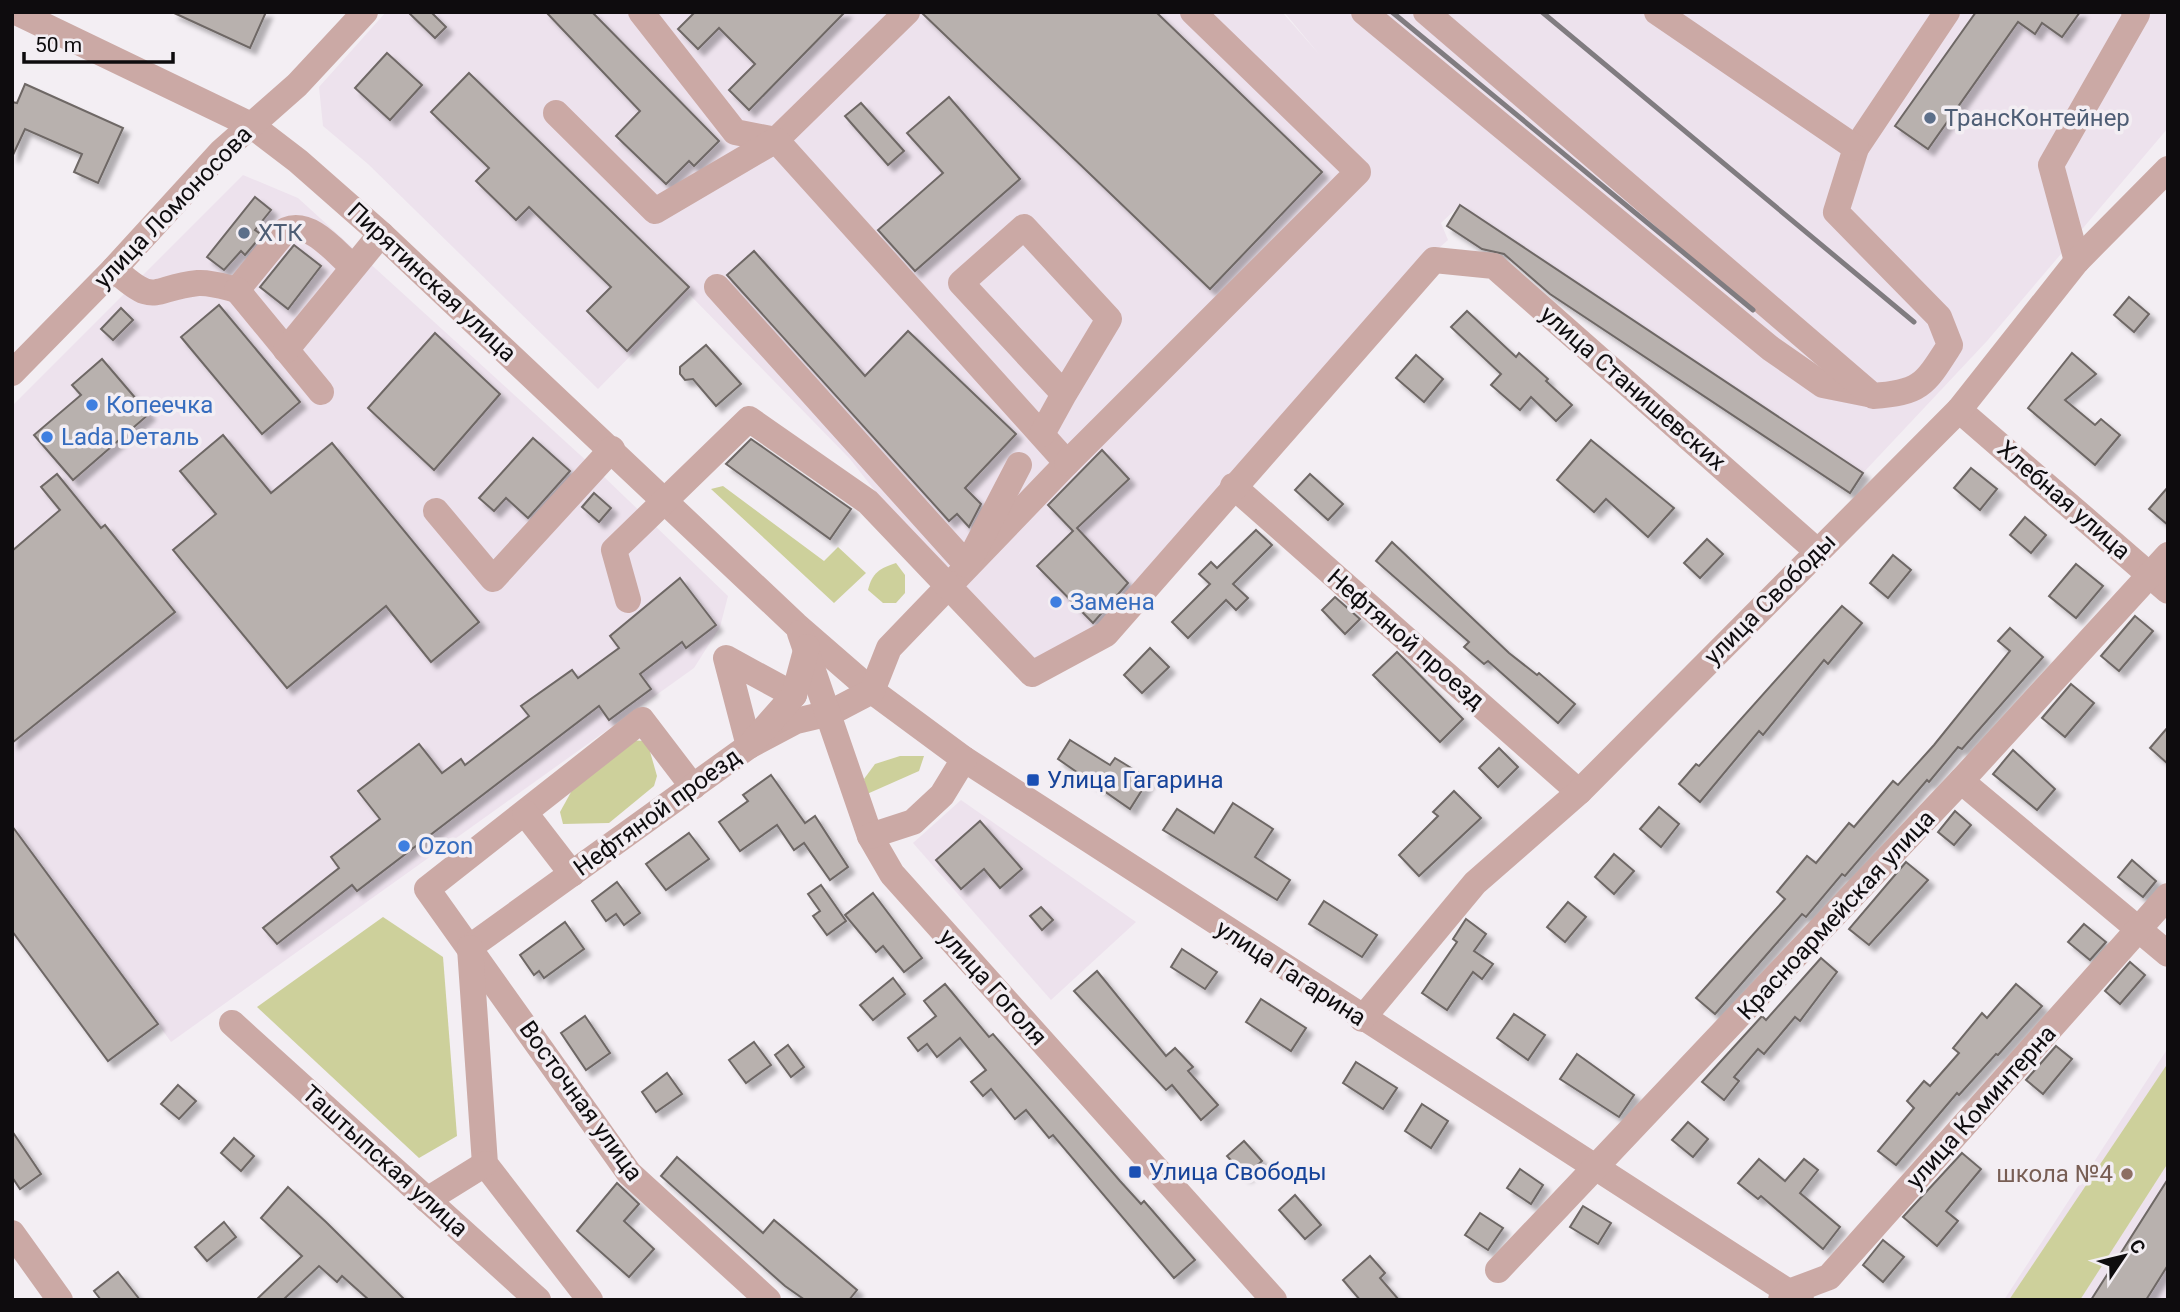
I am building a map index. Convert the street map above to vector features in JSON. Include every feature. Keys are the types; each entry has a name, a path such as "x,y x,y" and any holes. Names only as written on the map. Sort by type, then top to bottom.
{"street":[{"name":"Пирятинская улица","path":"16,12 251,125 298,161 381,234 664,498 802,636"},
{"name":"улица Ломоносова","path":"12,373 114,269 220,152 297,85 365,12"},
{"path":"641,12 735,132 776,140 1068,463"},
{"path":"556,113 655,211 776,140 907,12"},
{"path":"794,695 726,658 749,746 796,721 830,713 872,691 889,648 947,586 1358,172 1193,12"},
{"path":"1364,12 1770,348 1823,385 1873,396 1904,394 1928,379 1950,345 1939,317 1836,212 1856,148 1947,12"},
{"path":"1426,12 1873,396"},
{"path":"1657,12 1856,148"},
{"path":"2077,261 2050,165 2137,14 2134,12"},
{"name":"улица Свободы","path":"1362,1019 1475,884 1579,792 1959,410 2077,261 2168,169"},
{"path":"236,290 286,230 297,226 307,228 353,267"},
{"path":"1042,434 1109,319 1024,227 961,283 1064,394"},
{"path":"286,350 381,234"},
{"name":"улица Станишевских","path":"1233,486 1434,260 1494,266 1816,551"},
{"path":"114,269 137,290 146,294 198,283 236,290 321,392"},
{"path":"717,287 967,565"},
{"name":"Хлебная улица","path":"1959,410 2159,582"},
{"path":"628,600 614,550 664,498 749,419 868,502 1032,674 1106,634 1233,486"},
{"path":"436,511 493,579 612,449"},
{"path":"967,565 1019,465"},
{"name":"Нефтяной проезд","path":"1233,486 1579,792"},
{"name":"Красноармейская улица","path":"1498,1270 1961,781 2159,582 2168,555"},
{"name":"Нефтяной проезд","path":"470,947 749,746 794,695 802,636"},
{"name":"улица Гагарина","path":"802,636 964,759 1362,1019 1597,1168 1790,1297"},
{"name":"улица Гоголя","path":"802,636 870,836 891,874 1275,1300"},
{"path":"572,874 525,813 642,720 692,787"},
{"path":"870,836 914,822 943,795 964,759"},
{"path":"1961,781 2168,954"},
{"name":"Восточная улица","path":"525,813 427,889 629,1173 768,1300"},
{"name":"улица Коминтерна","path":"1790,1297 1829,1278 2168,896"},
{"path":"470,947 485,1164 590,1300"},
{"name":"Таштыпская улица","path":"232,1023 538,1300"},
{"path":"427,1200 485,1164"},
{"path":"12,1233 60,1300"}],"shaded area":[{"path":"386,12 1282,12 1319,54 1284,12 2168,12 2168,128 1987,341 1863,473 1460,205 1441,223 1448,240 1397,285 1101,629 1034,667 922,551 850,459 690,295 598,389 368,164 323,126 319,87"},
{"path":"243,175 298,198 601,474 728,596 720,627 694,668 171,1042 158,1024 108,1061 12,933 12,406"},
{"path":"961,800 1136,922 1051,1000 913,843"},
{"name":"школа №4","path":"2168,1048 2168,1300 2004,1300"}],"green space":[{"path":"723,486 824,561 838,547 866,573 834,603 711,489"},
{"path":"896,563 905,575 905,593 896,603 883,603 868,590 878,572"},
{"path":"625,740 647,741 657,776 654,786 609,823 563,824 560,812 586,765"},
{"path":"900,756 924,756 919,771 867,794 864,779 875,764"},
{"path":"383,917 443,957 457,1136 419,1158 257,1007"},
{"name":"школа №4","path":"2168,1063 2168,1163 2080,1300 2009,1300"}],"building":[{"path":"172,12 266,12 250,48"},
{"path":"408,12 431,12 446,27 435,38"},
{"path":"546,12 592,12 719,141 694,166 689,161 666,184 616,136 640,111"},
{"path":"695,12 845,12 749,110 729,90 755,64 719,28 698,49 678,29"},
{"path":"1156,12 1322,172 1210,289 922,13"},
{"path":"1976,12 2080,12 2062,37 2042,23 2035,34 2018,22 1928,149 1895,126"},
{"path":"387,53 422,85 390,120 355,88"},
{"path":"469,73 689,287 627,351 587,311 611,287 529,207 516,220 476,181 489,168 431,112"},
{"path":"25,84 123,128 98,183 74,172 82,154 25,129 12,157 12,102 17,103"},
{"path":"949,97 1020,179 915,271 878,230 943,173 907,133"},
{"path":"861,103 904,151 888,165 845,116"},
{"path":"255,197 271,210 255,230 262,235 245,255 241,251 224,270 207,257"},
{"path":"1460,205 1863,473 1850,493 1550,294 1504,254 1482,249 1447,226"},
{"path":"294,245 321,266 288,309 260,287"},
{"path":"754,251 865,376 908,331 1016,434 965,488 981,504 969,527 957,514 949,521 727,275"},
{"path":"2129,297 2149,314 2134,332 2114,315"},
{"path":"219,305 300,402 262,434 181,337"},
{"path":"121,308 133,320 113,340 101,329"},
{"path":"1467,311 1516,357 1519,353 1572,405 1556,421 1531,397 1520,410 1491,385 1501,374 1451,327"},
{"path":"435,333 500,394 434,470 368,408"},
{"path":"706,345 741,384 716,406 693,379 685,380 680,374 680,367"},
{"path":"2072,353 2096,374 2065,400 2095,425 2101,419 2120,435 2095,465 2028,408"},
{"path":"1416,355 1443,379 1424,402 1396,378"},
{"path":"102,359 149,414 73,480 34,435 81,395 72,385"},
{"path":"223,435 271,493 332,443 479,622 431,662 386,606 287,688 173,550 216,514 180,471"},
{"path":"533,438 570,471 528,518 506,498 494,511 479,498"},
{"path":"751,439 851,509 830,539 726,464"},
{"path":"1591,440 1674,508 1648,537 1606,499 1594,512 1557,480"},
{"path":"1102,450 1129,479 1077,528 1128,583 1093,623 1037,566 1073,531 1048,505"},
{"path":"1971,468 1997,489 1980,510 1954,488"},
{"path":"57,474 101,528 105,525 175,612 12,743 12,551 60,510 41,487"},
{"path":"1310,474 1343,504 1328,520 1295,490"},
{"path":"2168,487 2168,525 2149,509"},
{"path":"594,493 611,508 599,522 582,507"},
{"path":"2025,517 2046,535 2031,553 2010,535"},
{"path":"1256,530 1272,545 1233,584 1248,598 1236,610 1226,600 1188,638 1172,622 1210,584 1199,574 1211,562 1217,568"},
{"path":"1707,539 1723,554 1700,578 1684,563"},
{"path":"1392,542 1509,653 1537,675 1539,673 1575,704 1558,723 1488,661 1484,664 1464,647 1469,642 1376,561"},
{"path":"1893,555 1911,570 1888,598 1870,583"},
{"path":"2076,564 2103,586 2076,618 2049,596"},
{"path":"680,578 716,625 686,648 682,642 640,674 651,689 609,720 599,706 357,891 352,885 277,944 263,928 339,868 331,857 380,819 358,791 419,744 442,773 461,759 465,765 529,716 521,706 572,670 578,678 619,648 610,636"},
{"path":"1335,597 1360,619 1345,634 1322,610"},
{"path":"1842,606 1862,623 1828,664 1824,660 1763,735 1759,731 1700,802 1679,784 1696,764 1699,766"},
{"path":"2135,616 2153,631 2119,671 2101,656"},
{"path":"2010,628 2043,657 1962,749 1958,747 1929,782 1927,780 1845,876 1842,874 1806,917 1802,914 1715,1014 1696,998 1785,899 1777,892 1807,856 1816,863 1849,823 1854,827 1893,781 1898,785 1934,745 2010,651 1998,641"},
{"path":"1150,648 1169,667 1142,693 1124,675"},
{"path":"1397,652 1463,719 1440,742 1373,675"},
{"path":"2071,684 2094,703 2065,737 2042,718"},
{"path":"2168,727 2168,764 2150,748"},
{"path":"1070,740 1110,765 1115,758 1149,779 1130,809 1058,759"},
{"path":"1499,748 1518,767 1498,787 1479,768"},
{"path":"2013,750 2055,789 2037,810 1993,774"},
{"path":"771,775 805,823 815,816 848,867 830,880 804,843 794,850 777,825 740,851 719,822 748,801 743,795"},
{"path":"1454,791 1481,818 1419,876 1399,855 1438,816 1433,812"},
{"path":"1233,803 1273,829 1255,857 1290,880 1277,900 1163,830 1177,809 1214,833"},
{"path":"1659,807 1679,824 1661,847 1640,829"},
{"path":"1955,811 1971,825 1954,845 1938,832"},
{"path":"980,821 1022,869 1000,888 984,869 961,889 936,860"},
{"path":"12,826 158,1024 108,1061 12,931"},
{"path":"689,833 709,859 666,890 646,864"},
{"path":"1614,854 1634,871 1614,894 1595,877"},
{"path":"2132,860 2156,881 2143,897 2118,877"},
{"path":"1906,862 1928,880 1869,945 1849,929"},
{"path":"617,882 640,913 624,925 616,914 606,921 592,901"},
{"path":"821,885 846,921 827,935 813,916 820,911 808,894"},
{"path":"873,893 922,958 904,972 883,946 876,952 845,915"},
{"path":"1324,901 1377,935 1362,957 1309,924"},
{"path":"1568,902 1586,917 1565,942 1547,927"},
{"path":"1041,907 1053,920 1042,930 1030,916"},
{"path":"1466,919 1486,934 1474,951 1493,964 1482,979 1473,972 1447,1010 1422,993 1457,942 1453,939"},
{"path":"565,922 584,949 544,978 539,971 534,975 520,955"},
{"path":"2084,924 2106,942 2090,960 2068,942"},
{"path":"1182,949 1217,972 1205,989 1171,967"},
{"path":"1821,958 1837,972 1800,1021 1795,1017 1764,1054 1758,1049 1734,1077 1739,1081 1724,1100 1702,1082 1762,1016 1766,1020"},
{"path":"2130,962 2145,975 2120,1004 2105,991"},
{"path":"1097,971 1166,1056 1175,1048 1193,1067 1188,1071 1218,1105 1201,1120 1172,1085 1166,1090 1074,991"},
{"path":"893,978 905,994 873,1020 860,1005"},
{"path":"945,984 989,1037 993,1034 1120,1181 1141,1204 1144,1201 1195,1260 1174,1278 1053,1135 1049,1138 1026,1110 1015,1119 991,1089 983,1096 971,1082 986,1070 960,1038 937,1057 927,1044 918,1051 908,1038 936,1016 924,1001"},
{"path":"2016,984 2042,1006 1959,1095 1957,1093 1896,1165 1878,1151 1914,1108 1907,1101 1924,1081 1930,1086 1959,1053 1953,1048 1982,1013 1987,1018"},
{"path":"1261,999 1306,1028 1291,1051 1246,1022"},
{"path":"1514,1014 1545,1035 1528,1060 1497,1038"},
{"path":"585,1016 610,1053 586,1070 561,1033"},
{"path":"754,1042 771,1065 746,1083 729,1060"},
{"path":"788,1045 804,1067 791,1077 775,1055"},
{"path":"2056,1046 2072,1059 2043,1094 2026,1080"},
{"path":"1577,1054 1634,1095 1619,1117 1560,1079"},
{"path":"1356,1062 1397,1088 1383,1109 1343,1083"},
{"path":"667,1073 682,1094 656,1112 642,1092"},
{"path":"178,1085 196,1101 179,1119 161,1104"},
{"path":"1422,1104 1448,1121 1431,1148 1405,1131"},
{"path":"1688,1122 1708,1139 1693,1157 1672,1140"},
{"path":"12,1131 41,1174 20,1189 12,1177"},
{"path":"234,1138 254,1156 241,1171 221,1153"},
{"path":"1244,1141 1262,1161 1245,1176 1227,1156"},
{"path":"1962,1153 1981,1169 1946,1211 1958,1221 1937,1246 1903,1217"},
{"path":"677,1157 763,1233 774,1220 857,1290 849,1300 805,1300 785,1286 661,1176"},
{"path":"1759,1159 1785,1181 1804,1159 1818,1170 1800,1193 1840,1227 1823,1249 1761,1196 1758,1199 1738,1183"},
{"path":"1520,1169 1543,1185 1531,1204 1507,1188"},
{"path":"2168,1179 2168,1265 2146,1300 2091,1300"},
{"path":"617,1183 639,1204 624,1221 654,1249 629,1277 577,1231"},
{"path":"288,1187 405,1300 369,1300 342,1276 337,1282 319,1266 283,1300 256,1300 302,1256 261,1218"},
{"path":"1295,1195 1321,1225 1305,1239 1279,1210"},
{"path":"1583,1206 1611,1223 1598,1244 1570,1227"},
{"path":"1480,1213 1503,1228 1488,1250 1465,1235"},
{"path":"224,1222 236,1237 207,1261 195,1247"},
{"path":"1883,1240 1904,1257 1883,1282 1863,1265"},
{"path":"1370,1256 1385,1273 1380,1278 1399,1300 1360,1300 1343,1280"},
{"path":"118,1272 140,1300 101,1300 94,1291"}],"railway":[{"path":"1392,12 1753,310"},
{"path":"1542,12 1914,322"}],"place":[{"name":"ТрансКонтейнер","path":"1930,118"},
{"name":"ХТК","path":"244,233"},
{"name":"Копеечка","path":"92,405"},
{"name":"Lada Dеталь","path":"47,437"},
{"name":"Замена","path":"1056,602"},
{"name":"Улица Гагарина","path":"1033,780"},
{"name":"Ozon","path":"404,846"},
{"name":"Улица Свободы","path":"1135,1172"},
{"name":"школа №4","path":"2127,1174"}]}
